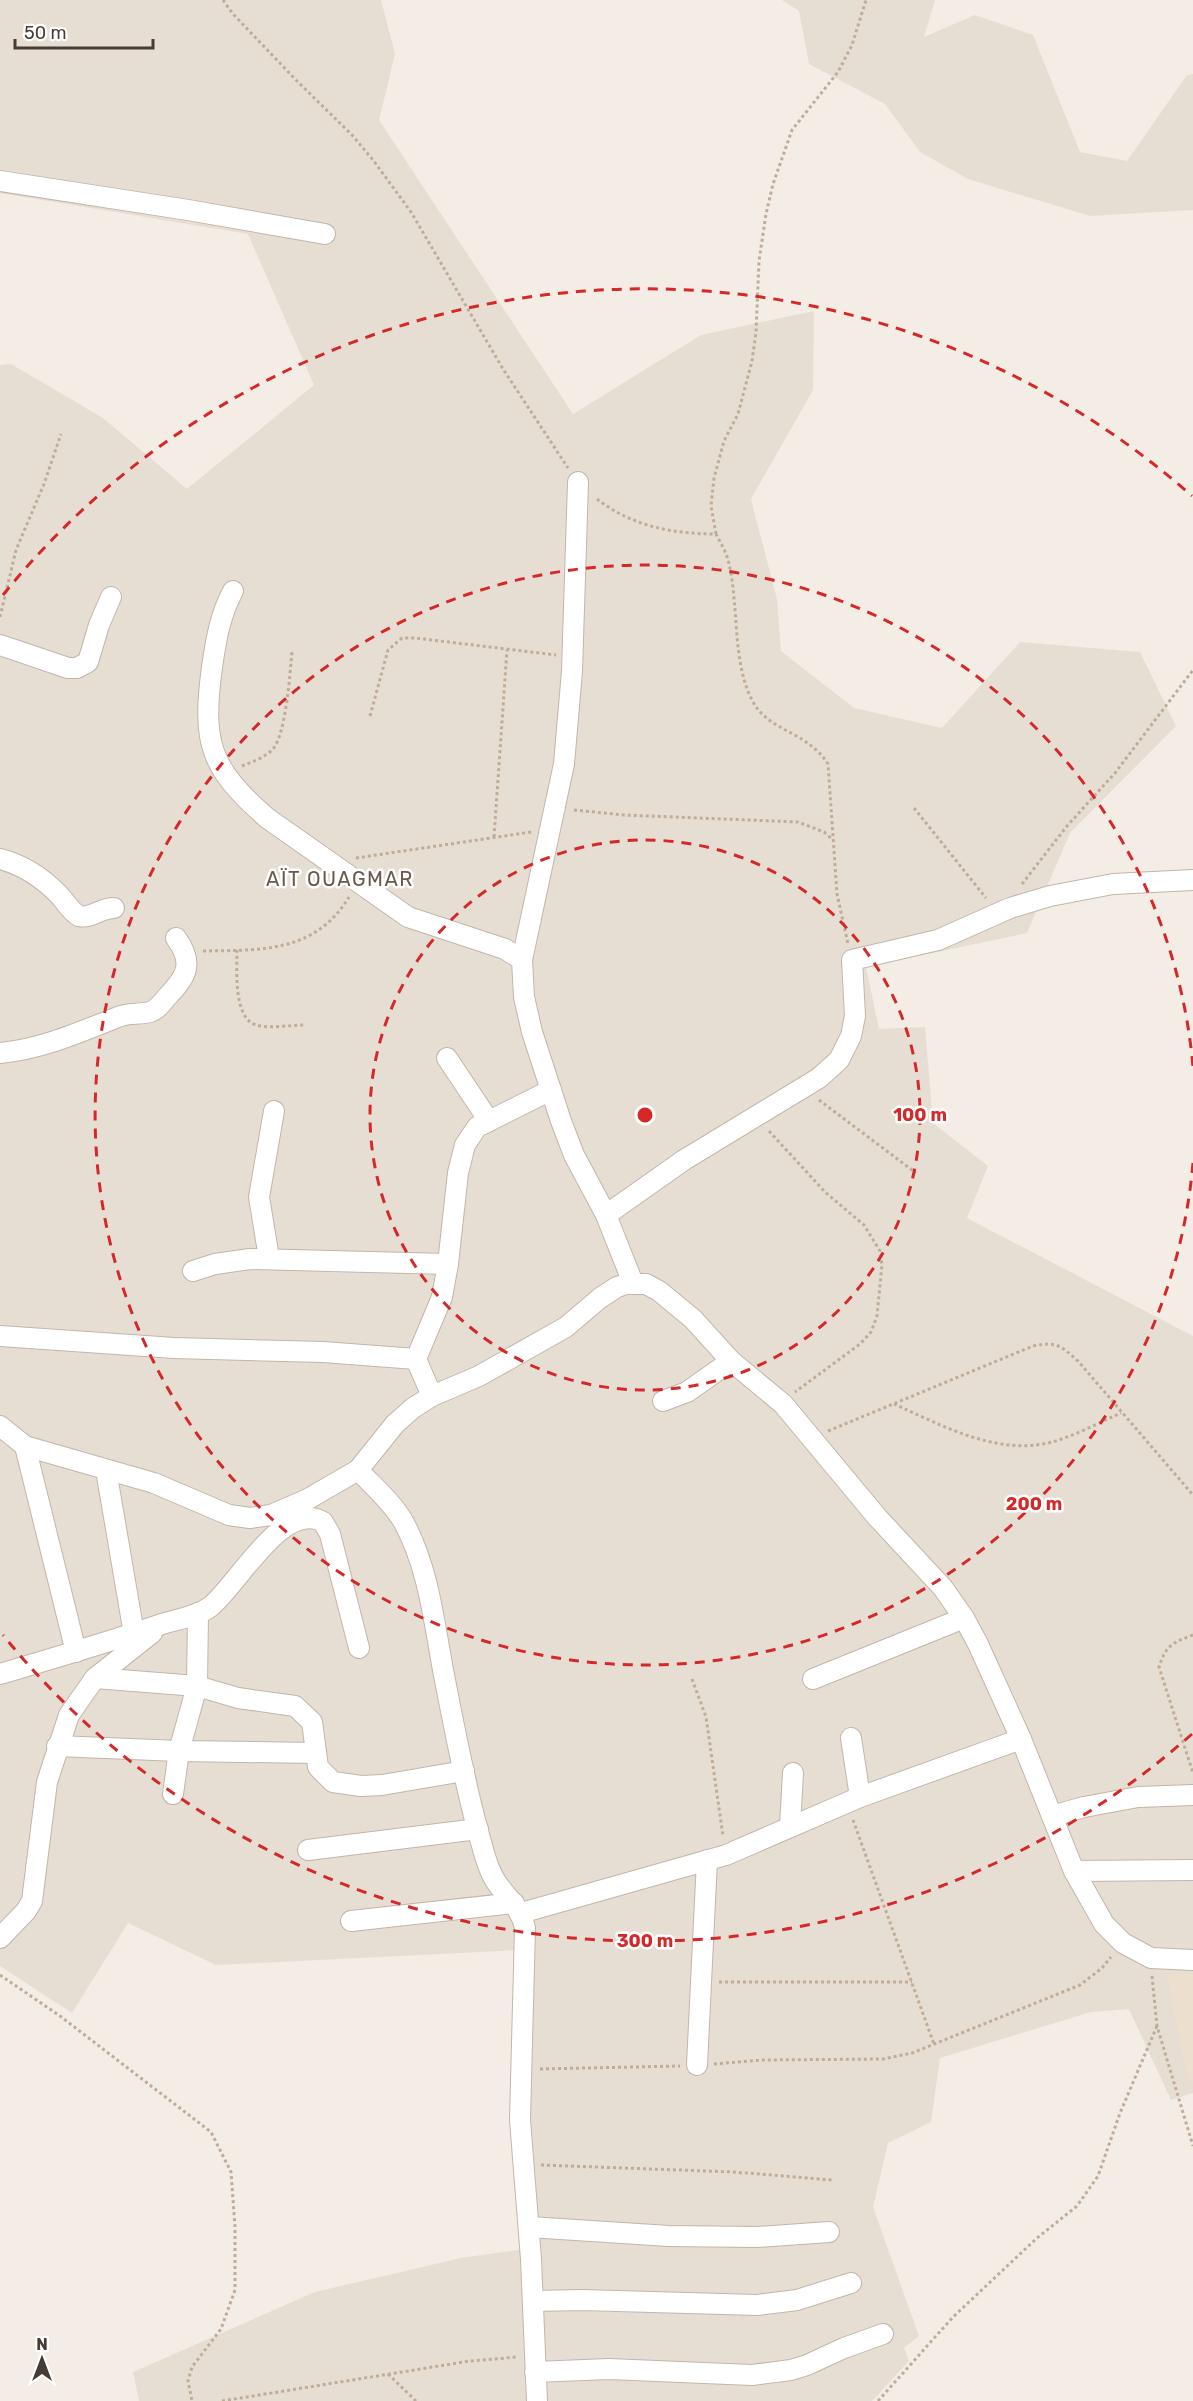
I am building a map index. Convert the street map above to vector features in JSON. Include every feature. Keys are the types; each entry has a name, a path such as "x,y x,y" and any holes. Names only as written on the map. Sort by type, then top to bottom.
{"street":[{"path":"0,181 325,234"},
{"path":"578,482 573,657 564,764 522,960 524,997 532,1032 574,1155 606,1215 633,1283"},
{"path":"233,591 224,609 216,640 206,725 213,752 224,773 241,794 267,818 408,917 505,949 522,960"},
{"path":"0,645 68,668 77,668 88,662 99,625 111,597"},
{"path":"0,859 14,863 38,877 59,895 76,915 86,917 104,908 114,908"},
{"path":"606,1215 684,1160 819,1078 839,1060 851,1036 855,994 852,960 938,940 1004,910 1050,896 1113,884 1193,880"},
{"path":"0,1053 47,1044 90,1030 120,1016 149,1012 158,1007 178,987 186,974 187,965 180,945"},
{"path":"447,1058 489,1121"},
{"path":"432,1396 416,1359 441,1297 448,1264 461,1157 465,1145 477,1127 551,1090"},
{"path":"269,1258 259,1197 274,1111"},
{"path":"194,1271 235,1260 269,1258 448,1264"},
{"path":"0,1426 25,1446 154,1483 229,1515 250,1518 286,1510 358,1470 395,1424 432,1396 479,1376 566,1327 610,1292 626,1284 646,1284 659,1291 693,1320 731,1361 783,1404 876,1517 943,1588 964,1618 1021,1739 1074,1871 1104,1924 1123,1943 1150,1958 1193,1960"},
{"path":"0,1336 174,1348 323,1352 416,1359"},
{"path":"663,1401 687,1392 731,1361"},
{"path":"25,1446 76,1652"},
{"path":"106,1470 134,1634"},
{"path":"358,1470 384,1496 402,1521 413,1544 430,1595 464,1771 478,1829 492,1875 518,1908 525,1943 520,2120 529,2227 537,2401"},
{"path":"0,1674 198,1613 223,1595 269,1539 295,1521 314,1518 323,1522 330,1534 359,1648"},
{"path":"172,1794 179,1751 197,1686 198,1613"},
{"path":"813,1679 964,1618"},
{"path":"0,1938 26,1911 32,1901 47,1782 69,1715 95,1678 164,1623"},
{"path":"95,1678 197,1686 238,1698 295,1706 312,1722 315,1753 322,1773 333,1782 345,1785 382,1785 464,1771"},
{"path":"851,1738 854,1801"},
{"path":"351,1921 518,1908 716,1858 854,1801 1021,1739"},
{"path":"57,1746 315,1753"},
{"path":"790,1826 793,1773"},
{"path":"1052,1816 1084,1807 1138,1797 1193,1795"},
{"path":"308,1850 478,1829"},
{"path":"697,2065 702,1983 716,1858"},
{"path":"1074,1871 1193,1870"},
{"path":"529,2227 669,2236 757,2237 829,2232"},
{"path":"533,2301 582,2300 757,2305 797,2300 850,2283"},
{"path":"535,2364 752,2375 807,2366 844,2348 883,2334"}],"path":[{"path":"716,534 711,506 714,478 724,441 738,414 752,361 756,332 759,261 773,184 792,129 838,72 852,45 866,0"},
{"path":"0,617 16,550 44,484 61,434"},
{"path":"370,716 388,650 402,638 573,657"},
{"path":"494,837 507,650"},
{"path":"224,773 272,751 279,742 292,651"},
{"path":"914,808 1004,910 1040,860 1115,773 1193,670"},
{"path":"554,808 624,814 798,822 824,832 832,840"},
{"path":"331,862 550,829"},
{"path":"180,945 237,950 280,945 304,939 328,924 339,913 357,881"},
{"path":"237,950 237,985 241,1006 247,1019 256,1025 264,1026 304,1025"},
{"path":"803,1088 916,1173"},
{"path":"756,1117 825,1192 864,1225 880,1251 882,1264 877,1316 871,1332 860,1344 802,1386 783,1404"},
{"path":"812,1438 1033,1346 1049,1343 1062,1346 1078,1361 1193,1495"},
{"path":"894,1404 954,1431 1005,1446 1048,1443 1121,1413"},
{"path":"1193,1635 1167,1647 1159,1667 1193,1773"},
{"path":"692,1679 706,1717 716,1858"},
{"path":"854,1801 934,2044"},
{"path":"520,2069 883,2058 912,2053 1080,1985 1102,1968 1123,1943"},
{"path":"1150,1958 1157,2026 1193,2146"},
{"path":"0,1975 60,2016 211,2132 231,2172 235,2227 235,2290 221,2329 192,2367 188,2381 192,2401"},
{"path":"702,1983 810,1980 912,1982"},
{"path":"878,2401 953,2317 1037,2238 1077,2206 1098,2176 1120,2112 1157,2026"},
{"path":"524,2164 734,2172 833,2180"},
{"path":"222,2401 470,2361 535,2364"},
{"path":"387,2374 416,2401"}],"shaded area":[{"path":"0,0 381,0 395,54 379,120 573,414 701,335 814,311 813,390 751,499 777,599 781,651 854,708 942,728 1020,642 1140,652 1176,726 1070,833 1027,933 866,967 879,1029 925,1027 933,1123 988,1166 967,1218 1193,1336 1193,2093 1171,2100 1129,2009 1091,2012 940,2058 931,2122 888,2143 873,2207 919,2336 904,2348 909,2361 872,2401 139,2401 133,2372 315,2292 461,2258 525,2249 520,1950 216,1965 128,1923 72,2013 0,1966 0,365 11,364 103,418 187,489 314,385 248,234 0,193"},
{"path":"782,0 935,0 924,37 975,15 1033,35 1080,152 1127,161 1187,75 1193,74 1193,210 1090,216 968,179 920,152 885,104 809,64 799,11"},
{"path":"1167,1975 1193,1975 1193,2081 1189,2082"}],"district":[{"name":"AÏT OUAGMAR","path":"340,879"}]}
